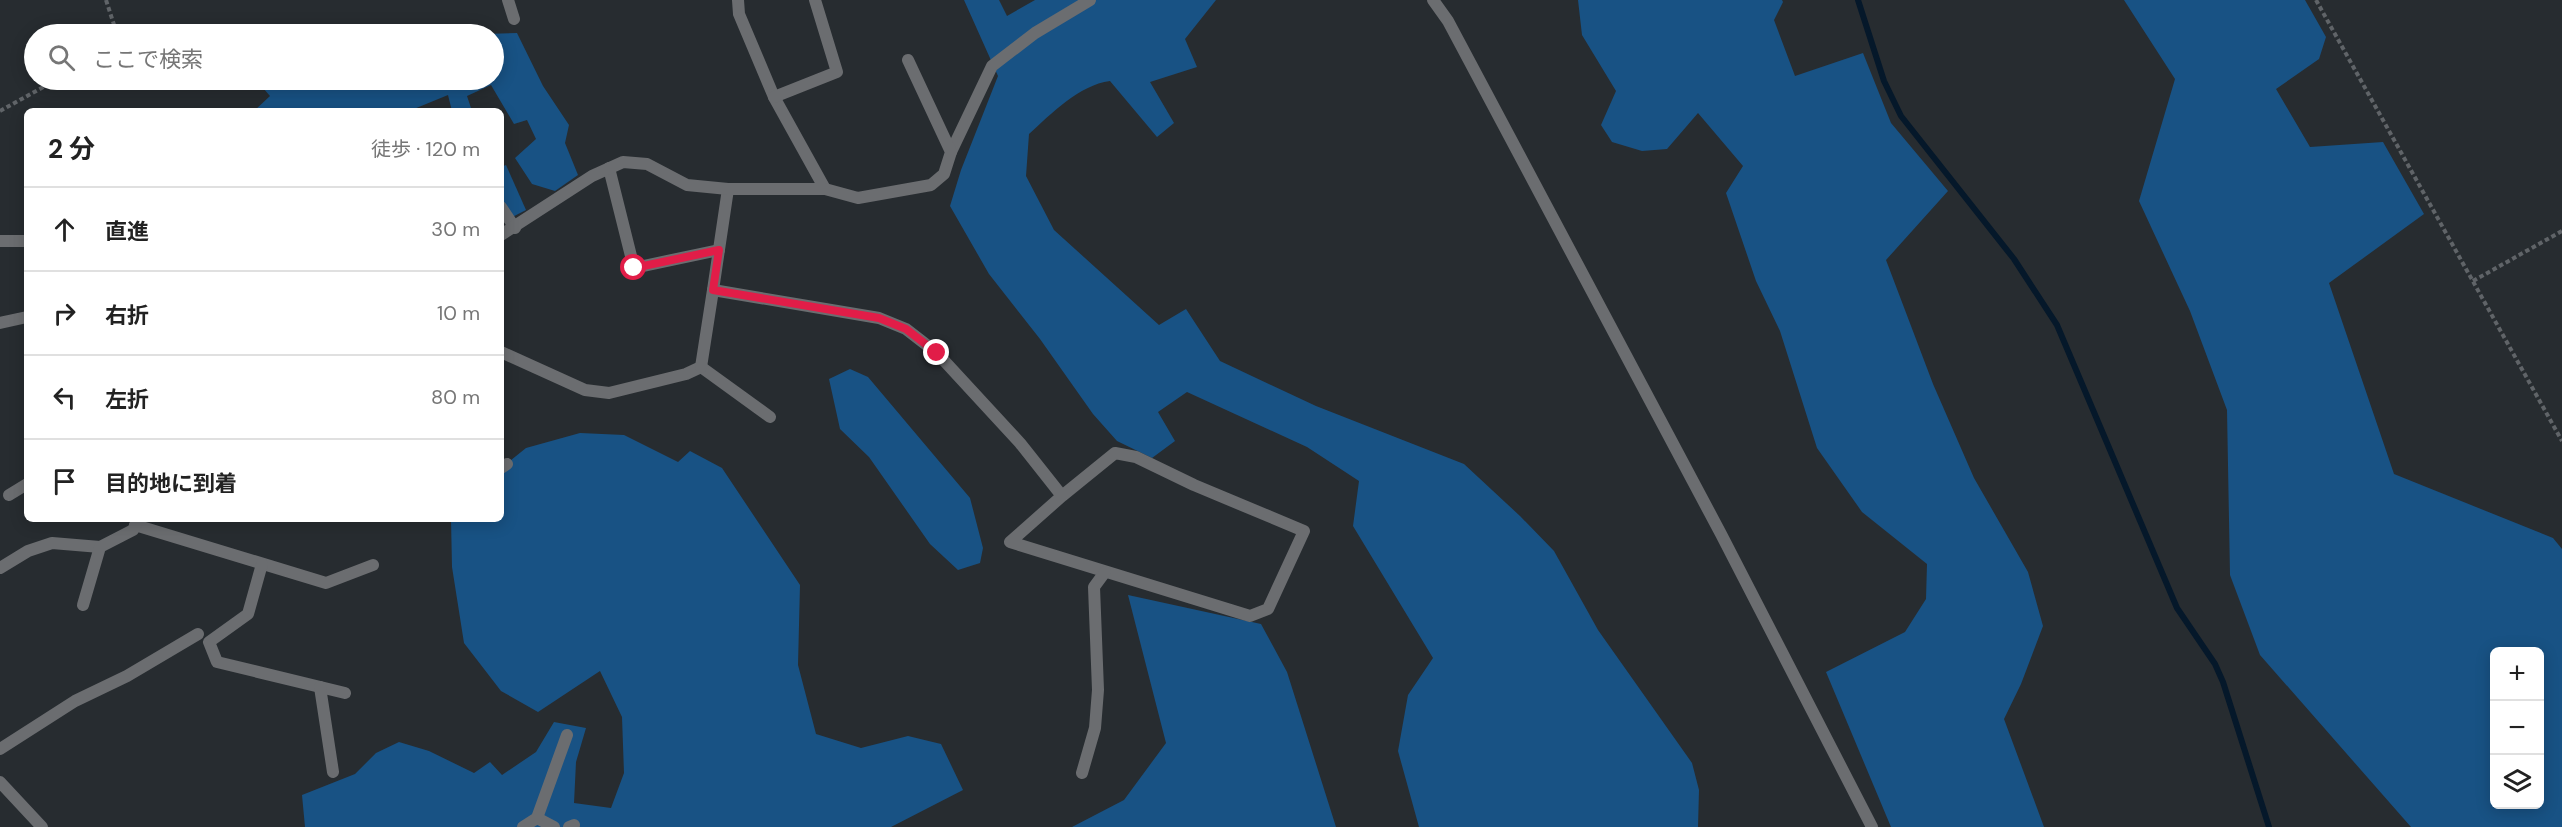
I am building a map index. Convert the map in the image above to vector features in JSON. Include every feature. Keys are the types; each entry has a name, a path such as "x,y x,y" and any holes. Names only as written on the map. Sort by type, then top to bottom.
{"street":[{"path":"508,0 514,19"},
{"path":"738,0 739,14 774,97 825,189"},
{"path":"774,97 837,72 816,0"},
{"path":"504,234 592,176 622,162 646,164 687,185 728,189 825,189 858,198 931,185 944,174 951,152 992,66 1035,33 1090,0"},
{"path":"1433,0 1448,21 1715,524 1872,827"},
{"path":"909,60 951,152"},
{"path":"609,168 634,268 719,250"},
{"path":"701,367 728,189"},
{"path":"504,212 515,228"},
{"path":"0,240 24,242"},
{"path":"713,290 879,318 906,329 937,353 1020,443 1062,496"},
{"path":"0,323 24,318"},
{"path":"504,352 585,390 609,393 686,374 701,367"},
{"path":"701,367 770,417"},
{"path":"1115,453 1136,457 1194,485 1304,531 1268,609 1250,616 1010,542 1062,496 1115,453"},
{"path":"9,495 24,486"},
{"path":"0,568 28,551 52,543 100,547 133,530 137,522 326,584 374,565"},
{"path":"83,605 100,547"},
{"path":"262,564 248,615 209,642 217,662 345,693"},
{"path":"1082,773 1095,728 1098,690 1094,587 1105,572"},
{"path":"0,749 75,701 127,676 198,634"},
{"path":"320,687 333,772"},
{"path":"523,827 537,818 567,735"},
{"path":"0,783 42,827"},
{"path":"537,818 554,827"}],"path":[{"path":"106,0 114,24"},
{"path":"2316,0 2562,441"},
{"path":"0,111 38,90"},
{"path":"2472,281 2562,231"}],"shaded area":[{"path":"964,0 999,0 1007,16 1035,0 1216,0 1185,39 1197,67 1150,82 1174,123 1157,137 1110,81 1087,88 1077,94 1056,109 1029,134 1026,176 1054,230 1159,325 1186,309 1220,361 1316,406 1464,464 1554,551 1598,630 1692,763 1699,790 1698,827 1419,827 1398,751 1408,695 1433,658 1353,526 1359,481 1307,447 1187,392 1158,412 1175,441 1152,458 1117,441 1093,414 1040,339 989,274 950,206 961,170 998,76"},
{"path":"1578,0 1782,0 1774,20 1795,76 1863,53 1891,123 1948,191 1886,260 1933,384 1974,478 2028,572 2043,626 2021,684 2004,719 2044,827 1891,827 1826,672 1905,632 1926,599 1927,564 1862,512 1817,448 1780,331 1756,281 1726,193 1743,166 1698,113 1667,149 1642,151 1612,142 1601,125 1616,91 1582,35"},
{"path":"2124,0 2305,0 2326,37 2319,59 2276,89 2310,147 2383,142 2424,214 2329,283 2394,474 2553,538 2562,549 2562,827 2411,827 2260,655 2230,575 2227,410 2190,311 2139,201 2175,79"},
{"path":"504,33 517,33 543,86 569,125 565,143 578,175 555,191 532,184 515,158 536,139 527,120 514,124 494,90 504,90"},
{"path":"265,90 480,90 467,96 471,108 451,108 448,95 416,108 257,108 270,96"},
{"path":"506,165 526,210 504,221 504,166"},
{"path":"850,369 868,377 970,498 983,548 980,563 958,570 930,544 869,457 840,429 829,379"},
{"path":"580,433 624,435 678,462 690,451 722,468 800,585 798,665 816,734 861,748 908,736 941,744 963,790 891,827 305,827 302,795 355,774 376,753 399,742 429,751 474,773 490,762 502,775 536,752 554,722 586,728 576,762 574,803 611,808 624,773 622,717 600,671 538,712 501,691 464,643 452,567 451,522 504,522 504,466 526,448"},
{"path":"1128,595 1261,624 1287,672 1336,827 1072,827 1124,800 1166,743"}],"waterway":[{"path":"1858,0 1884,81 1901,116 2014,259 2057,325 2177,608 2215,664 2223,682 2269,827"}],"route":[{"path":"634,268 719,250 713,290 879,318 906,329 937,353"}]}
